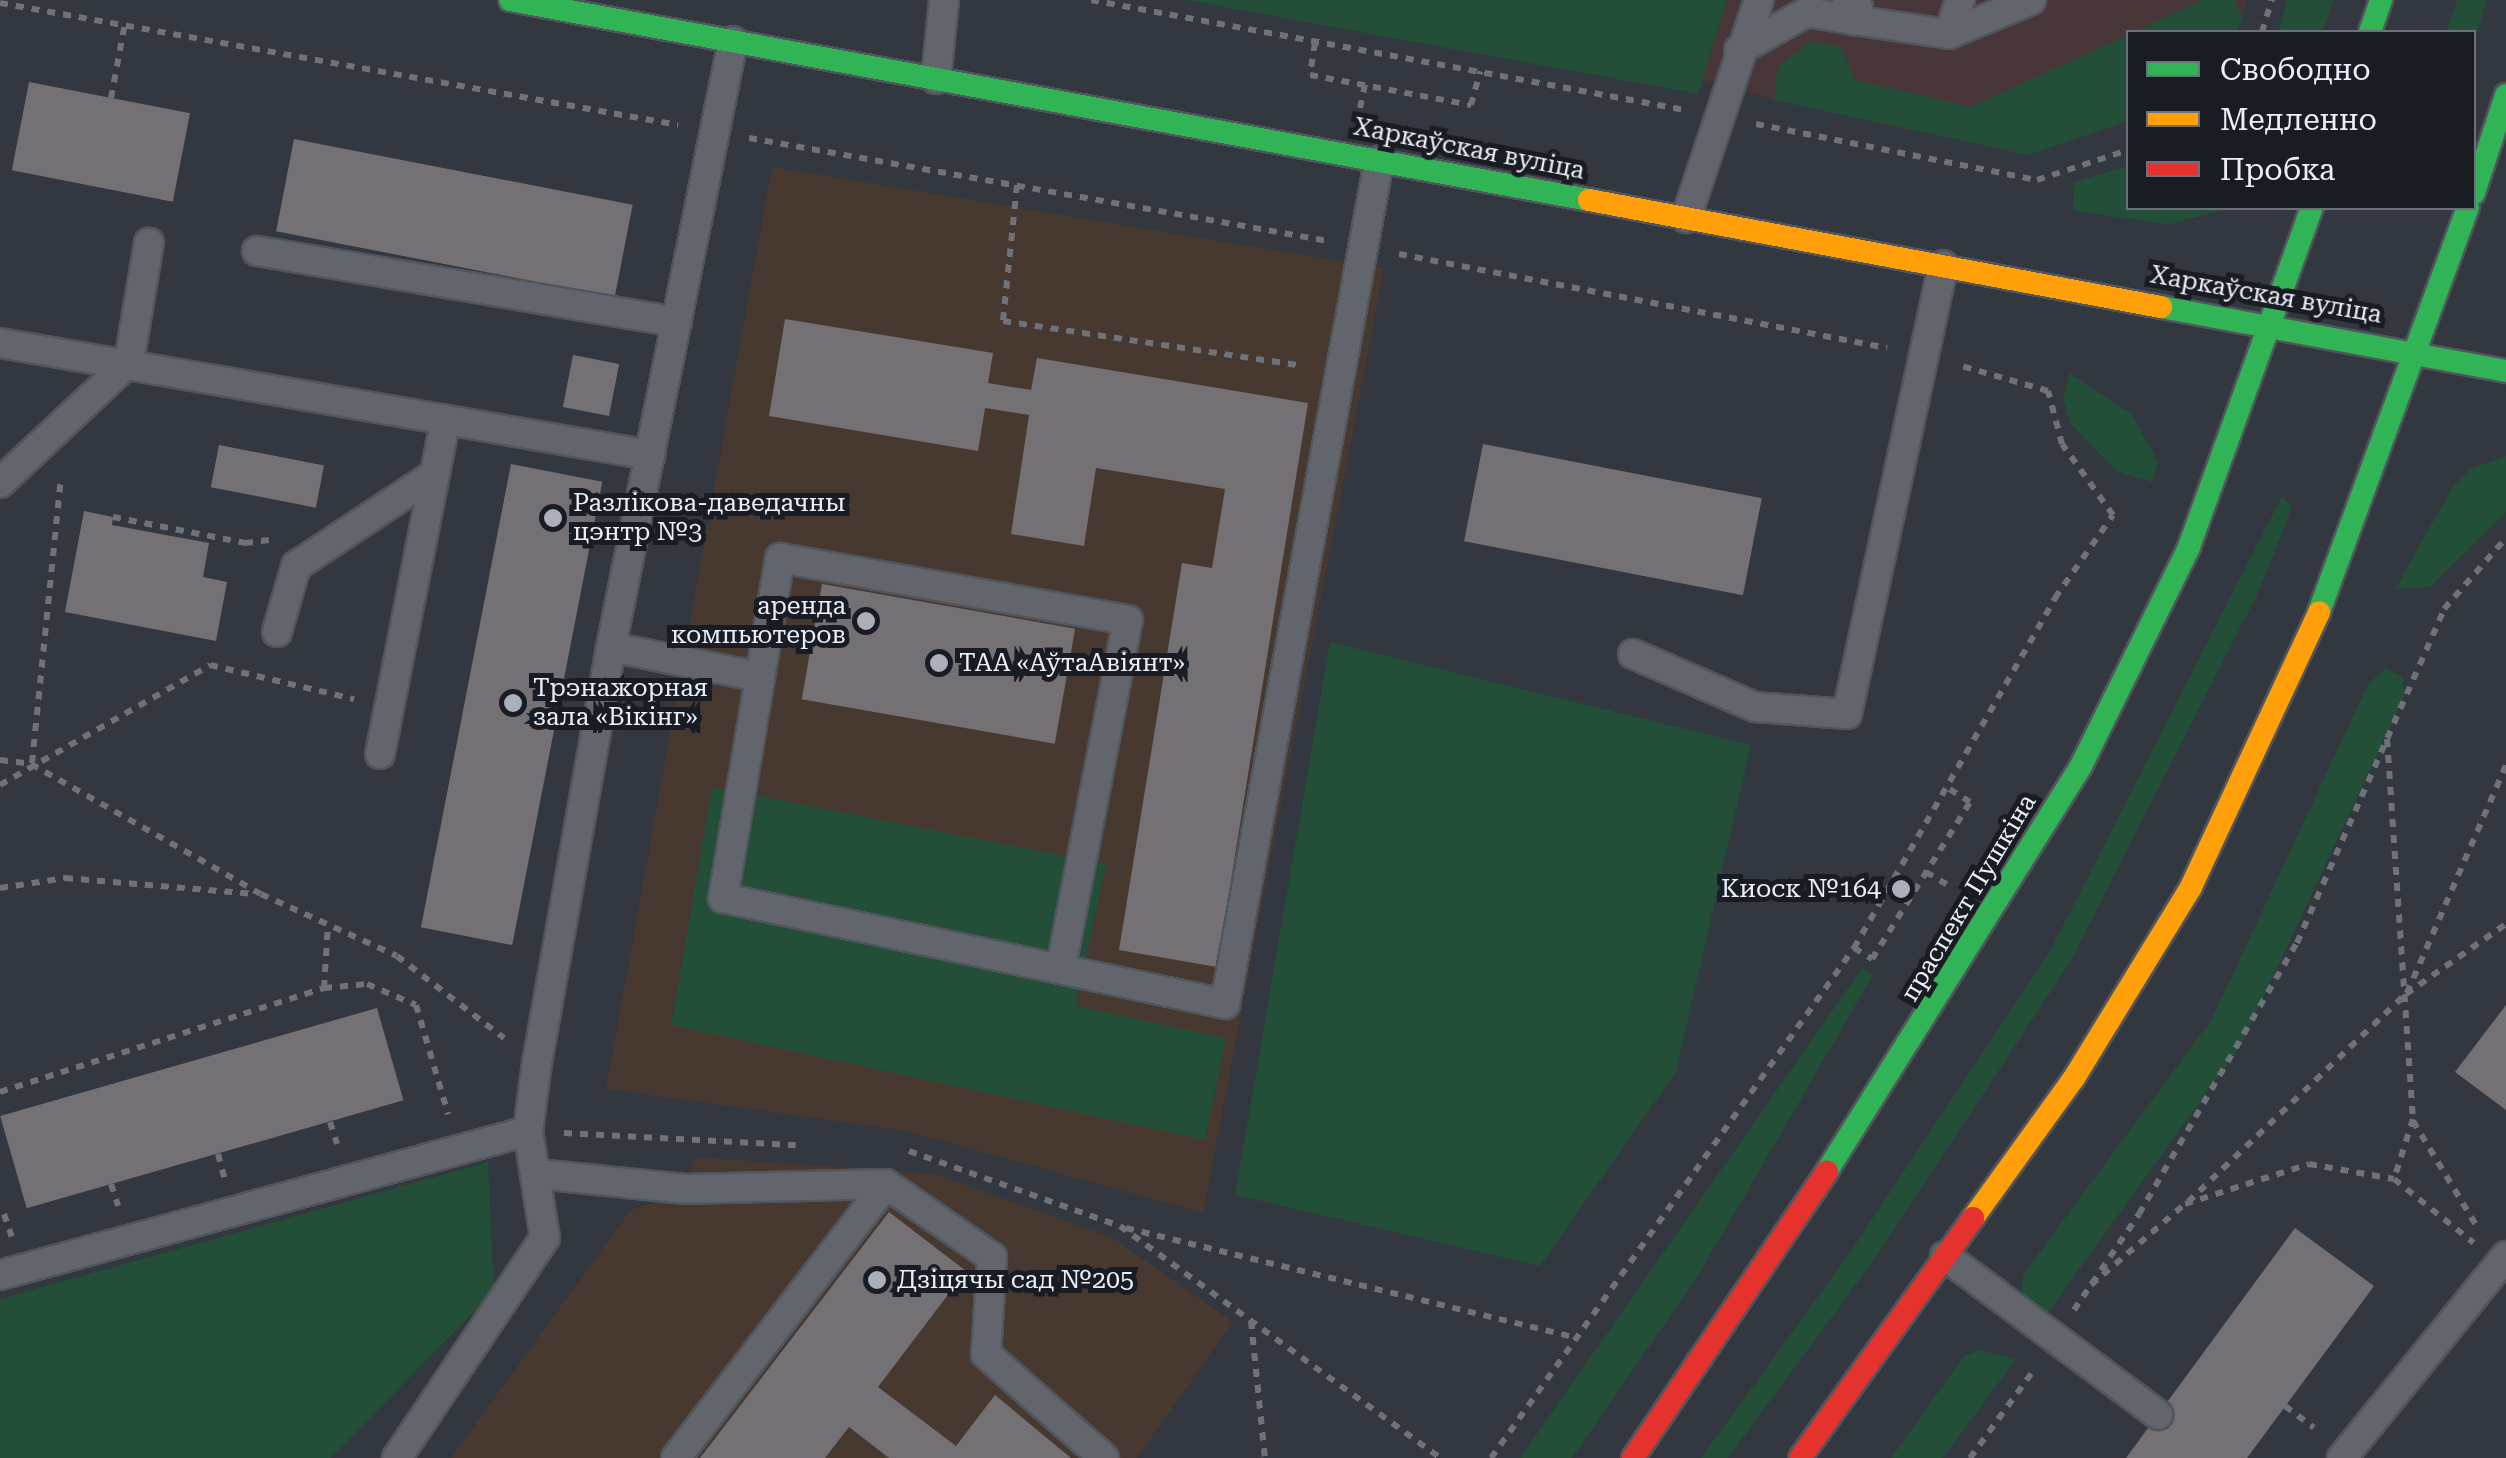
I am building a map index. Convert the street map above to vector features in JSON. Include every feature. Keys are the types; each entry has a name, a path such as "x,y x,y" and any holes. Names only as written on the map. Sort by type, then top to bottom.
{"main road":[{"name":"Харкаўская вуліца","path":"510,0 2418,351 2506,371"},
{"path":"2371,30 2381,0"},
{"path":"2476,187 2506,95"},
{"name":"праспект Пушкіна","path":"1633,1458 1891,1077 2081,766 2189,547 2311,210"},
{"path":"1800,1458 2074,1078 2191,887 2323,603 2467,210"}],"lane":[{"path":"936,79 944,0"},
{"path":"1738,0 1739,50"},
{"path":"1686,218 1739,50 1759,0"},
{"path":"1948,34 1960,0"},
{"path":"1739,50 1807,12 1854,7 1948,34 2016,3"},
{"path":"397,1458 546,1238 528,1131 537,1063 612,647 733,41"},
{"path":"1061,967 1128,620 780,558 723,898 1224,1004 1345,372 1361,247 1380,161"},
{"path":"0,484 129,362 149,243"},
{"path":"257,251 677,322"},
{"path":"1633,654 1754,707 1847,714 1943,265"},
{"path":"0,343 129,362 650,455"},
{"path":"380,754 446,418"},
{"path":"276,632 296,566 435,474"},
{"path":"612,647 760,676"},
{"path":"0,1276 528,1131"},
{"path":"538,1174 684,1189 886,1184 992,1257 986,1354 1104,1458"},
{"path":"676,1458 886,1184"},
{"path":"1945,1256 2158,1415"},
{"path":"2342,1458 2502,1258"}],"path":[{"path":"1092,0 1480,70 2037,180 2126,151"},
{"path":"2263,30 2272,0"},
{"path":"0,4 1361,247 1924,355 2048,391 2062,444 2113,516 2056,598 1854,948 1491,1458"},
{"path":"111,98 125,24"},
{"path":"1315,43 1310,76 1471,104 1480,70"},
{"path":"1017,185 1003,320 1345,372"},
{"path":"32,764 67,424"},
{"path":"113,517 245,543 280,539"},
{"path":"1970,1458 2056,1340 2083,1292 2139,1214 2297,943 2444,608 2506,538"},
{"path":"0,785 210,666 389,707"},
{"path":"2387,737 2413,1120 2394,1179"},
{"path":"0,760 32,764 261,894 397,956 537,1063"},
{"path":"2406,994 2506,764"},
{"path":"1854,948 1872,959 1970,802 1949,789"},
{"path":"0,888 65,878 261,894"},
{"path":"324,988 328,924"},
{"path":"2083,1292 2185,1204 2406,994 2506,924"},
{"path":"0,1092 324,988 367,984 416,1004 449,1118 431,1124"},
{"path":"2413,1120 2502,1258"},
{"path":"330,1122 338,1150"},
{"path":"320,1155 357,1144"},
{"path":"218,1154 226,1182"},
{"path":"2185,1204 2310,1164 2394,1179 2502,1258"},
{"path":"208,1187 244,1177"},
{"path":"112,1184 120,1212"},
{"path":"102,1218 138,1207"},
{"path":"4,1214 14,1243"},
{"path":"1120,1226 1578,1338"},
{"path":"0,1247 31,1238"},
{"path":"1251,1320 1265,1458"},
{"path":"2285,1406 2314,1428"}],"shaded area":[{"path":"1697,0 2247,0 2238,30 2126,30 2126,122 2028,155 1774,100 1672,71"},
{"path":"772,167 1384,268 1203,1213 906,1131 606,1089"},
{"name":"Дзіцячы сад №205","path":"695,1157 935,1174 1113,1238 1233,1322 1137,1458 451,1458 630,1211 684,1189"}],"green space":[{"path":"1186,0 1727,0 1698,94"},
{"path":"2202,0 2235,0 2242,18 2238,30 2138,30"},
{"path":"2287,0 2333,0 2324,30 2279,30"},
{"path":"2457,0 2487,0 2476,36 2476,30 2447,30"},
{"path":"2126,36 2126,122 2028,155 1774,100 1777,68 1810,41 1841,47 1855,80 1971,107"},
{"path":"2126,167 2126,210 2223,210 2167,225 2073,210 2074,182"},
{"path":"2069,373 2132,414 2158,462 2152,482 2116,471 2071,424 2063,399"},
{"path":"2506,456 2506,512 2430,587 2395,589 2453,486 2470,469"},
{"path":"2282,496 2292,508 2259,591 2069,964 1871,1264 1728,1458 1701,1458 1851,1251 2050,951"},
{"path":"1330,642 1751,745 1676,1072 1540,1266 1235,1195"},
{"path":"2386,668 2402,677 2405,695 2241,1045 2039,1325 2021,1304 2023,1275 2212,1019 2368,684"},
{"path":"712,787 1106,864 1076,1006 1226,1038 1205,1140 671,1025"},
{"path":"1862,968 1873,975 1698,1276 1572,1458 1520,1458"},
{"path":"488,1162 494,1291 331,1458 0,1458 0,1299"},
{"path":"1978,1350 2016,1359 1943,1458 1891,1458 1964,1356"}],"building":[{"path":"29,82 190,113 173,202 12,170"},
{"path":"294,139 633,205 615,297 276,231"},
{"path":"785,319 993,353 988,383 1031,390 1037,358 1308,403 1217,967 1119,950 1182,563 1212,568 1225,489 1096,468 1084,546 1011,534 1029,415 985,408 978,451 769,416"},
{"path":"573,355 619,364 609,416 563,407"},
{"path":"1483,444 1762,498 1743,595 1464,541"},
{"path":"219,445 324,465 316,508 211,487"},
{"path":"511,464 602,482 512,945 421,927"},
{"path":"84,511 113,517 112,525 209,543 203,577 227,582 216,641 65,612"},
{"name":"ТАА «АўтаАвіянт»","path":"822,584 1075,629 1055,744 802,699"},
{"path":"2506,1005 2506,1110 2455,1072"},
{"path":"377,1008 403,1100 27,1208 0,1116"},
{"path":"889,1212 966,1271 878,1387 956,1446 995,1395 1071,1458 889,1458 849,1427 825,1458 700,1458"},
{"path":"2295,1228 2374,1286 2247,1458 2126,1458"}],"traffic: fast":[{"path":"510,0 1589,200"},
{"path":"2371,30 2381,0"},
{"path":"2476,187 2506,95"},
{"path":"1827,1171 2081,766 2189,547 2311,210"},
{"path":"2319,612 2467,210"},
{"path":"2161,307 2506,371"}],"traffic: slow":[{"path":"1589,200 2161,307"},
{"path":"1973,1218 2074,1078 2191,887 2319,612"}],"traffic: jam":[{"path":"1633,1458 1827,1171"},
{"path":"1800,1458 1973,1218"}],"place":[{"name":"Разлікова-даведачны цэнтр №3","path":"553,518"},
{"name":"аренда компьютеров","path":"866,621"},
{"name":"ТАА «АўтаАвіянт»","path":"939,663"},
{"name":"Трэнажорная зала «Вікінг»","path":"513,703"},
{"name":"Киоск №164","path":"1901,889"},
{"name":"Дзіцячы сад №205","path":"877,1280"}]}
